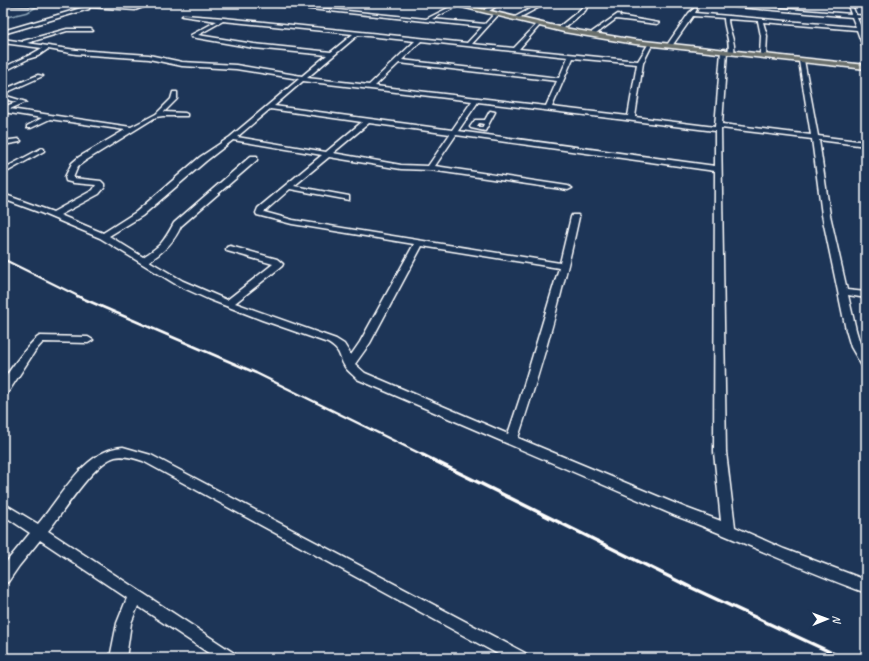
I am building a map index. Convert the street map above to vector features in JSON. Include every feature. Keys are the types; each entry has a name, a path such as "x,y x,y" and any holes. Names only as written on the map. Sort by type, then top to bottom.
{"main road":[{"path":"448,3 487,10 594,34 726,53 763,55 866,66"},
{"path":"456,4 538,24 610,38 707,51 866,66"}],"street":[{"path":"3,4 137,9 152,3"},
{"path":"255,3 287,4 487,26"},
{"path":"487,10 499,3"},
{"path":"517,17 545,3"},
{"path":"562,27 583,10 588,3"},
{"path":"670,45 698,3 866,17"},
{"path":"849,3 865,44"},
{"path":"427,20 456,4"},
{"path":"3,34 93,7"},
{"path":"469,44 497,14"},
{"path":"691,14 760,19 866,30"},
{"path":"184,16 469,44 640,63"},
{"path":"594,34 616,16 657,23"},
{"path":"726,17 726,27 732,48 726,53 718,128 718,169 720,452 729,530"},
{"path":"224,19 193,36 254,46 333,54"},
{"path":"760,19 764,36 763,55"},
{"path":"516,49 538,24"},
{"path":"22,43 67,30 91,30"},
{"path":"103,236 135,217 203,159 232,138 357,33"},
{"path":"372,87 420,39"},
{"path":"3,41 76,52 149,57 182,64 236,67 302,79 631,119 866,144"},
{"path":"631,119 640,63 651,44"},
{"path":"3,70 26,58 36,55 48,47"},
{"path":"548,109 562,80 571,56"},
{"path":"398,61 562,80"},
{"path":"802,61 816,138 826,215 856,347 866,364"},
{"path":"3,92 40,76"},
{"path":"53,215 99,189 100,186 98,183 70,180 69,177 78,162 130,130 158,115 174,99 175,93"},
{"path":"3,97 23,102 3,110"},
{"path":"430,168 476,100"},
{"path":"268,107 718,169"},
{"path":"3,110 130,130"},
{"path":"479,136 488,122 492,112"},
{"path":"158,115 185,115"},
{"path":"29,127 49,117"},
{"path":"367,121 261,210 260,213 292,222 564,266"},
{"path":"483,130 474,128 473,125 477,121 488,122"},
{"path":"232,138 401,167 430,168 568,188"},
{"path":"3,142 18,141"},
{"path":"3,172 42,150"},
{"path":"144,260 162,249 172,238 177,225 254,158"},
{"path":"289,187 346,198"},
{"path":"3,196 103,236 180,283 228,304 332,341 340,346 355,372 362,376 682,512 866,587"},
{"path":"512,439 526,398 564,266 575,217"},
{"path":"349,363 365,343 420,242"},
{"path":"228,304 279,264 274,261 230,249"},
{"path":"843,292 866,295"},
{"path":"3,391 31,349 40,339 88,340"},
{"path":"3,578 19,556 82,480 102,459 114,453 130,452 147,458 520,658"},
{"path":"3,508 228,658"},
{"path":"118,658 124,623 135,596"}],"waterway":[{"path":"3,18 28,12 38,6"}],"railway":[{"path":"3,259 80,297"},
{"path":"77,296 256,373 425,456"},
{"path":"423,455 690,587 843,658"}]}
